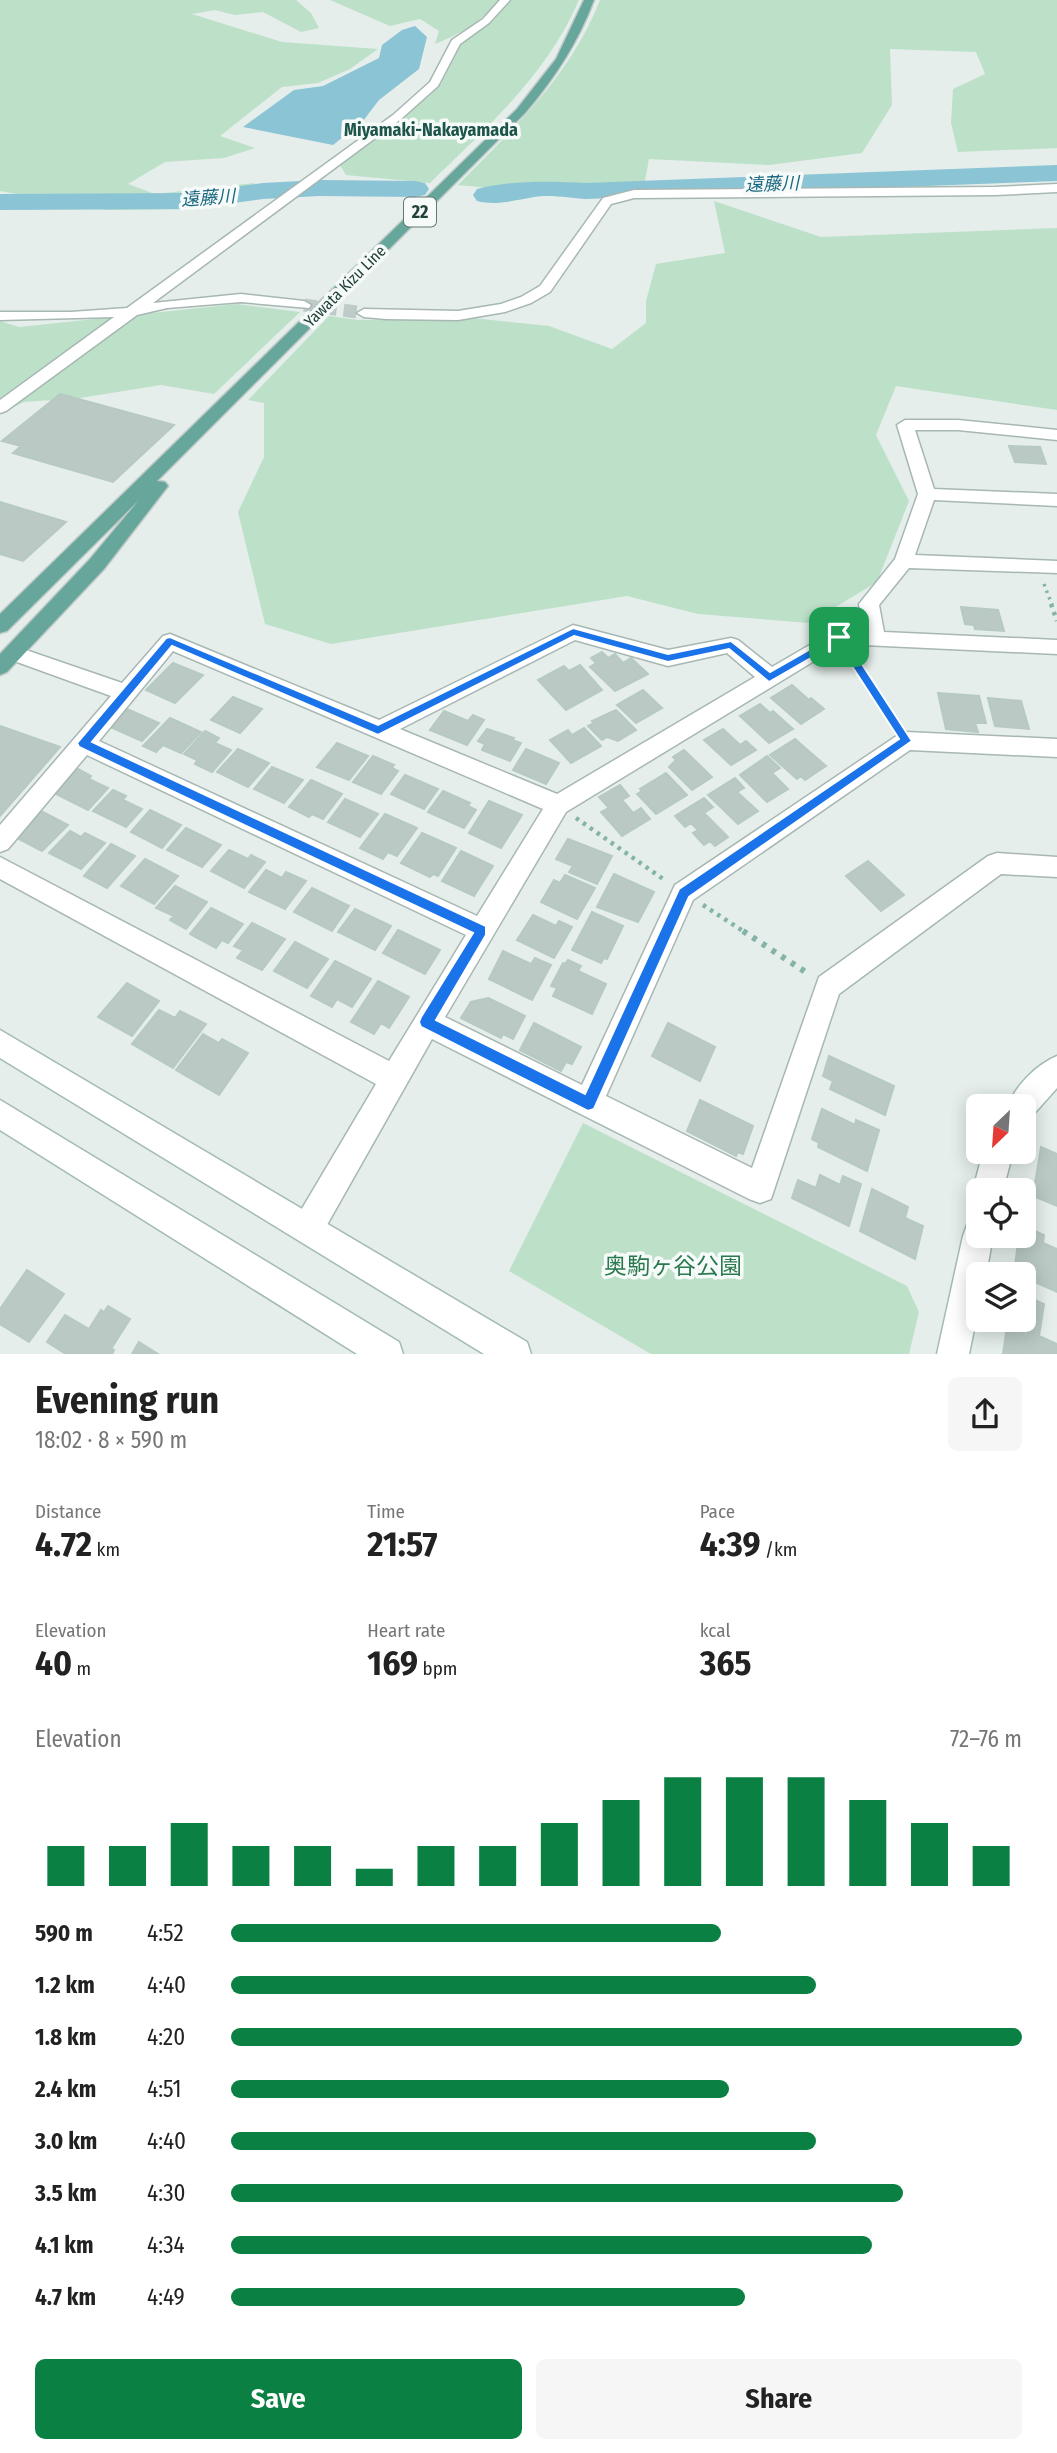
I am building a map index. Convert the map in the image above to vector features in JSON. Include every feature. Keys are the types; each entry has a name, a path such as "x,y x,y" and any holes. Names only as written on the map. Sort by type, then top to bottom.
{"main road":[{"name":"Yawata Kizu Line","path":"0,626 521,111 560,63 581,26 589,0"},
{"name":"Yawata Kizu Line","path":"7,660 97,564 225,406"}],"street":[{"path":"0,408 397,117 434,84 456,42 486,21 505,0"},
{"path":"364,313 421,315 489,311 533,297 545,289 607,201 634,194 1057,188"},
{"path":"0,316 71,316 129,312 167,304 241,298 304,305"},
{"path":"875,639 869,604 904,561 927,494 905,425 958,425 1057,435"},
{"path":"927,494 1057,500"},
{"path":"904,561 1047,567"},
{"path":"378,730 573,632 668,658 731,645 769,677"},
{"path":"308,1228 426,1022 558,805 839,637 1057,647"},
{"path":"0,842 170,641 558,805"},
{"path":"7,660 126,693"},
{"path":"588,1104 684,893 906,741 1057,748"},
{"path":"83,743 482,930"},
{"path":"426,1022 760,1188 828,986 997,863 1057,867"},
{"path":"0,867 394,1079"},
{"path":"0,1043 515,1354"},
{"path":"1032,1094 1057,1070"},
{"path":"0,1114 387,1354"},
{"path":"953,1354 975,1248"}],"path":[{"path":"1047,567 1057,621"},
{"path":"839,637 906,741"}],"green space":[{"path":"0,0 296,0 311,13 319,28 301,32 263,12 235,15 215,10 192,14 282,42 378,49 350,69 318,83 282,87 220,136 255,148 224,158 165,162 128,184 155,194 254,183 257,193 200,209 105,210 0,191"},
{"path":"330,0 499,0 470,26 435,44 439,31 420,19 390,26"},
{"path":"511,0 579,0 550,52 514,99 430,183 346,175 340,165 403,118 441,84 462,43 492,22"},
{"path":"600,0 1057,0 1057,148 958,152 951,123 953,89 985,74 976,52 890,49 892,105 862,153 769,165 649,159 645,181 551,194 458,185 520,121 557,77 588,27"},
{"path":"714,201 821,237 1057,228 1057,410 896,386 876,435 909,501 877,582 809,623 698,614 627,596 331,644 265,624 238,512 264,457 264,403 248,400 329,316 358,320 473,318 549,326 612,349 646,323 646,301 656,264 725,253"},
{"path":"237,304 300,312 214,394 161,385 80,398 24,402 0,413 0,321 19,327"},
{"name":"奥駒ヶ谷公園","path":"583,1123 907,1286 919,1312 909,1354 651,1354 509,1271"}],"water":[{"path":"415,26 427,37 419,69 379,100 363,121 333,145 243,127 294,90 323,86 379,58 382,45 402,30"}],"building":[{"path":"60,394 174,425 113,482 13,453 21,446 2,441"},
{"path":"1009,446 1040,447 1046,464 1015,462"},
{"path":"0,502 66,522 23,561 0,554"},
{"path":"961,607 998,610 1004,631 975,629 974,625 965,624"},
{"path":"602,652 608,658 615,654 623,663 631,658 648,674 615,691 590,667 596,663 591,658"},
{"path":"173,663 203,675 175,703 146,690"},
{"path":"580,665 602,690 566,710 538,680 564,666 569,671"},
{"path":"792,685 824,709 801,724 771,698"},
{"path":"643,690 662,708 636,723 617,705"},
{"path":"938,693 979,696 986,723 975,723 978,732 946,729"},
{"path":"233,697 262,709 240,733 211,720"},
{"path":"988,698 1021,701 1029,729 995,726"},
{"path":"760,704 770,713 773,711 793,729 769,743 740,716"},
{"path":"127,709 159,723 142,741 110,727"},
{"path":"616,710 636,730 618,741 607,737 602,740 588,726 594,723 592,721"},
{"path":"444,711 468,721 473,715 484,720 467,745 430,730"},
{"path":"170,718 201,732 181,753 163,745 156,752 143,746"},
{"path":"0,726 60,747 0,816"},
{"path":"584,728 601,746 571,763 550,740 568,730 572,735"},
{"path":"487,729 521,743 510,761 482,750 485,744 478,741"},
{"path":"723,729 740,745 746,741 756,750 731,765 704,740"},
{"path":"205,731 219,738 215,743 231,750 212,772 195,764 197,760 184,754"},
{"path":"795,739 826,766 805,780 801,776 797,779 770,755"},
{"path":"337,743 368,756 349,780 317,767"},
{"path":"238,749 269,763 248,787 217,772"},
{"path":"526,749 559,763 546,784 513,770"},
{"path":"684,750 712,777 692,790 669,767 676,760 673,757"},
{"path":"373,756 394,765 392,768 398,771 381,794 353,782"},
{"path":"767,756 780,768 772,773 788,789 767,802 740,775"},
{"path":"272,767 303,780 284,803 254,789"},
{"path":"78,769 91,776 89,779 108,788 88,810 54,793"},
{"path":"666,773 687,795 656,814 637,794 642,791 640,789"},
{"path":"405,775 438,789 424,809 391,794"},
{"path":"735,778 744,788 737,792 758,811 738,824 708,795"},
{"path":"311,780 342,794 323,819 312,814 309,817 289,807"},
{"path":"620,785 629,796 622,800 633,813 641,808 650,819 622,836 601,812 609,808 599,797"},
{"path":"113,790 126,796 123,800 142,809 126,827 93,811"},
{"path":"443,791 470,803 468,806 476,810 464,828 428,812"},
{"path":"704,798 713,807 704,813 728,837 715,846 710,841 704,845 693,833 698,830 691,823 685,827 675,816"},
{"path":"345,799 378,814 360,837 328,822"},
{"path":"489,801 522,815 501,848 469,833"},
{"path":"150,810 181,825 162,848 131,832"},
{"path":"41,811 68,825 42,851 15,837"},
{"path":"385,814 417,828 397,856 388,852 383,859 360,848"},
{"path":"186,828 221,845 202,867 167,850"},
{"path":"70,831 81,837 85,833 105,843 81,869 49,853"},
{"path":"422,833 456,848 438,876 433,874 430,877 401,863"},
{"path":"568,839 612,856 597,884 569,872 573,866 556,859"},
{"path":"111,844 135,856 107,888 84,876"},
{"path":"229,850 248,859 251,855 265,862 244,888 211,871"},
{"path":"461,851 493,866 474,896 442,881"},
{"path":"145,859 178,876 154,904 121,886"},
{"path":"868,861 904,895 881,911 846,876"},
{"path":"266,870 282,878 286,872 306,881 285,909 249,892"},
{"path":"614,874 654,892 638,922 597,907"},
{"path":"565,875 595,888 577,919 541,902 554,880 560,883"},
{"path":"175,886 207,902 186,929 170,920 174,916 156,908"},
{"path":"312,888 349,906 332,931 294,912"},
{"path":"211,908 243,924 228,943 222,940 216,948 190,934"},
{"path":"355,909 391,926 375,950 338,932"},
{"path":"592,912 623,926 607,959 604,958 601,963 572,950"},
{"path":"533,915 556,926 559,921 572,927 554,958 517,940"},
{"path":"252,923 285,939 262,970 237,958 243,950 234,946"},
{"path":"398,930 440,950 425,974 383,953"},
{"path":"295,942 328,959 307,988 274,971"},
{"path":"503,951 531,964 535,958 551,965 532,1000 489,979"},
{"path":"568,960 581,966 578,971 606,984 592,1014 553,996 557,988 551,986 563,963"},
{"path":"335,961 371,979 352,1007 337,999 332,1007 311,996"},
{"path":"378,981 409,997 389,1028 381,1023 374,1034 351,1022"},
{"path":"127,983 159,1001 132,1036 98,1017"},
{"path":"488,998 525,1016 513,1039 503,1034 501,1038 461,1018 471,1002"},
{"path":"159,1010 175,1018 180,1011 206,1024 173,1068 132,1044"},
{"path":"534,1023 581,1047 572,1064 566,1062 561,1071 520,1050"},
{"path":"668,1023 715,1047 700,1081 652,1056"},
{"path":"203,1034 219,1043 222,1039 248,1053 219,1095 176,1070"},
{"path":"829,1056 894,1086 885,1115 830,1089 833,1081 823,1076"},
{"path":"700,1100 753,1126 743,1154 738,1152 736,1156 687,1131"},
{"path":"822,1109 855,1125 856,1120 879,1130 867,1171 818,1147 819,1143 812,1139"},
{"path":"1041,1147 1057,1154 1057,1206 1036,1197"},
{"path":"820,1175 840,1185 843,1176 861,1184 849,1226 792,1198 798,1180 816,1188"},
{"path":"872,1189 908,1207 905,1218 923,1226 915,1259 860,1231"},
{"path":"1036,1231 1044,1235 1043,1243 1057,1249 1057,1292 1036,1282 1036,1262 1015,1262 1017,1248 1036,1248"},
{"path":"27,1270 64,1294 29,1342 0,1324 0,1309"},
{"path":"1036,1300 1044,1304 1039,1336 1057,1344 1057,1354 1003,1354 1006,1332 1036,1332"},
{"path":"108,1306 130,1319 111,1349 114,1350 112,1354 66,1354 47,1342 65,1315 89,1329 101,1310 104,1312"},
{"path":"139,1342 158,1354 132,1354"}],"waterway":[{"name":"遠藤川","path":"487,195 517,193 536,188 586,191 1057,173"},
{"name":"遠藤川","path":"0,202 188,201 263,191 319,188 415,189"}],"tunnel":[{"path":"304,305 364,313"}],"district":[{"name":"Miyamaki-Nakayamada","path":"431,130"}],"route":[{"path":"573,632 668,658 731,645 769,677 839,637 906,741 684,893 588,1104 426,1022 482,930 83,743 170,641 378,730 573,632"}]}
